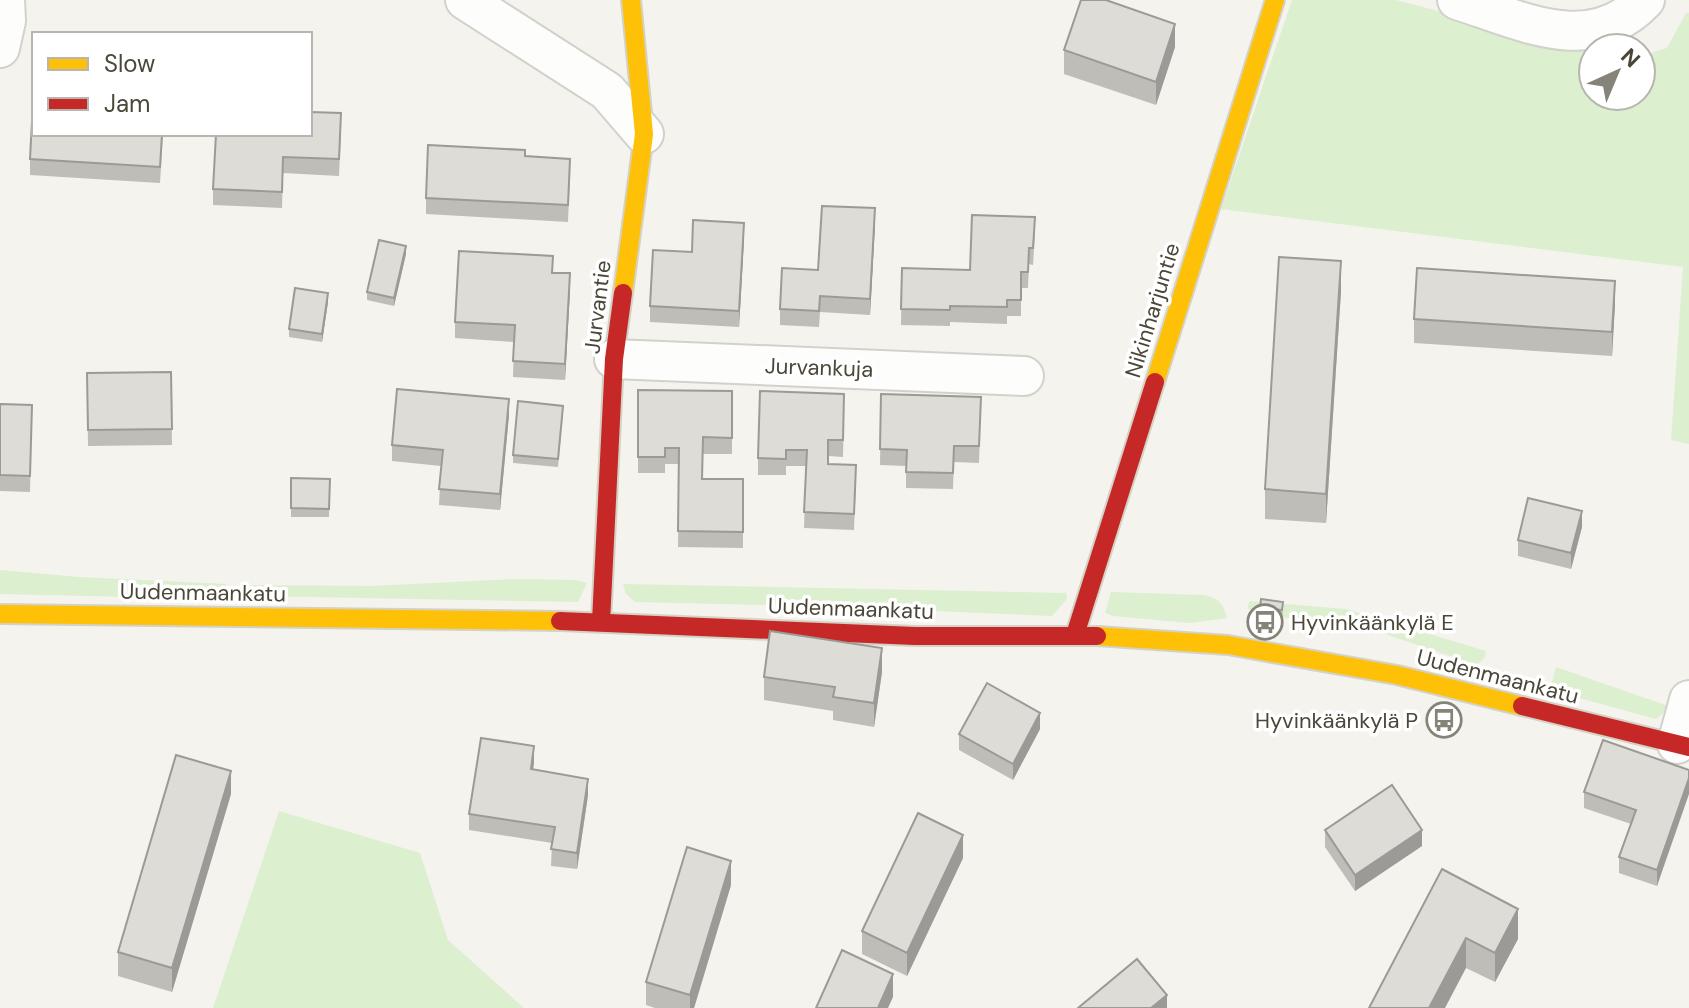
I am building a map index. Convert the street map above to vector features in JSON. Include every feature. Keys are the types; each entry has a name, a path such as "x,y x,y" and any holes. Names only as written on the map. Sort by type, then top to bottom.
{"main road":[{"name":"Jurvantie","path":"601,622 614,359 644,134 631,0"},
{"name":"Nikinharjuntie","path":"1075,635 1275,0"},
{"name":"Uudenmaankatu","path":"0,614 601,622 915,636 1075,635 1228,645 1366,669 1683,745"}],"street":[{"path":"0,48 6,21 5,0"},
{"path":"465,0 607,91 644,134"},
{"path":"1457,0 1555,31 1587,32 1616,23 1645,0"},
{"name":"Jurvankuja","path":"614,359 1024,376"},
{"path":"1683,745 1689,700"}],"green space":[{"path":"1292,0 1396,0 1577,48 1577,112 1657,112 1657,51 1667,48 1686,13 1689,13 1689,444 1671,440 1683,267 1221,209"},
{"path":"0,570 226,584 226,599 0,594"},
{"path":"516,579 587,583 578,602 256,596 252,585 372,586"},
{"path":"623,584 1066,593 1067,599 1052,616 635,602 626,594"},
{"path":"1111,592 1203,595 1220,602 1227,618 1190,623 1113,616 1105,613"},
{"path":"1249,601 1346,609 1486,651 1485,657 1477,665 1358,625 1282,617 1282,610 1261,607 1260,616 1248,608"},
{"path":"1556,667 1671,707 1656,719 1550,690"},
{"path":"279,811 420,853 448,940 524,1008 213,1008"}],"building":[{"path":"1081,0 1106,0 1175,24 1156,82 1064,50"},
{"path":"312,112 341,113 339,159 283,157 282,192 213,189 216,136 312,136"},
{"path":"32,121 32,136 162,136 160,167 30,159"},
{"path":"428,145 525,150 525,156 570,159 568,205 426,198"},
{"path":"822,206 875,208 870,299 820,296 819,311 780,309 782,268 818,270"},
{"path":"972,215 1035,217 1028,272 1021,272 1021,300 1007,300 1007,307 901,309 902,268 970,270"},
{"path":"693,220 744,223 739,311 650,306 653,250 692,252"},
{"path":"379,240 406,246 394,298 367,292"},
{"path":"459,251 553,256 552,273 570,273 565,364 513,361 515,325 455,322"},
{"path":"1279,257 1341,261 1326,494 1265,489"},
{"path":"1417,268 1615,281 1612,332 1414,319"},
{"path":"295,288 328,293 322,334 289,329"},
{"path":"171,372 172,429 88,430 87,373"},
{"path":"397,389 509,399 500,494 439,489 443,450 392,445"},
{"path":"638,390 732,391 732,438 703,437 702,479 743,479 743,532 678,531 679,448 665,448 665,457 638,457"},
{"path":"760,391 844,394 843,440 828,440 828,464 856,465 854,514 804,512 807,450 786,450 786,459 758,458"},
{"path":"881,394 981,397 979,446 954,446 953,473 906,472 907,450 880,449"},
{"path":"518,401 563,406 558,459 513,455"},
{"path":"0,404 32,405 30,476 0,475"},
{"path":"291,478 330,479 329,509 291,508"},
{"path":"1528,498 1582,511 1571,553 1518,540"},
{"path":"1261,599 1283,602 1282,610 1260,608"},
{"path":"770,631 882,648 874,703 833,697 835,687 764,677"},
{"path":"987,683 1040,713 1013,764 959,734"},
{"path":"481,738 534,746 531,769 588,779 577,853 551,849 555,827 469,814"},
{"path":"1603,740 1689,770 1689,778 1657,870 1619,857 1636,810 1584,792"},
{"path":"176,755 231,771 172,968 118,952"},
{"path":"1392,785 1422,830 1355,875 1325,830"},
{"path":"918,813 963,835 907,953 862,931"},
{"path":"687,847 731,861 690,995 646,982"},
{"path":"1442,869 1518,909 1495,953 1466,938 1429,1008 1369,1008"},
{"path":"842,950 893,974 878,1008 816,1008"},
{"path":"1137,959 1167,995 1151,1008 1078,1008"}],"traffic: slow":[{"path":"623,293 644,134 631,0"},
{"path":"1155,382 1275,0"},
{"path":"0,614 560,621"},
{"path":"1097,636 1228,645 1397,675 1522,706"}],"traffic: jam":[{"path":"601,622 614,359 623,293"},
{"path":"1075,635 1155,382"},
{"path":"560,621 915,636 1097,636"},
{"path":"1522,706 1689,747"}],"place":[{"name":"Hyvinkäänkylä E","path":"1265,622"},
{"name":"Hyvinkäänkylä P","path":"1444,720"}]}
